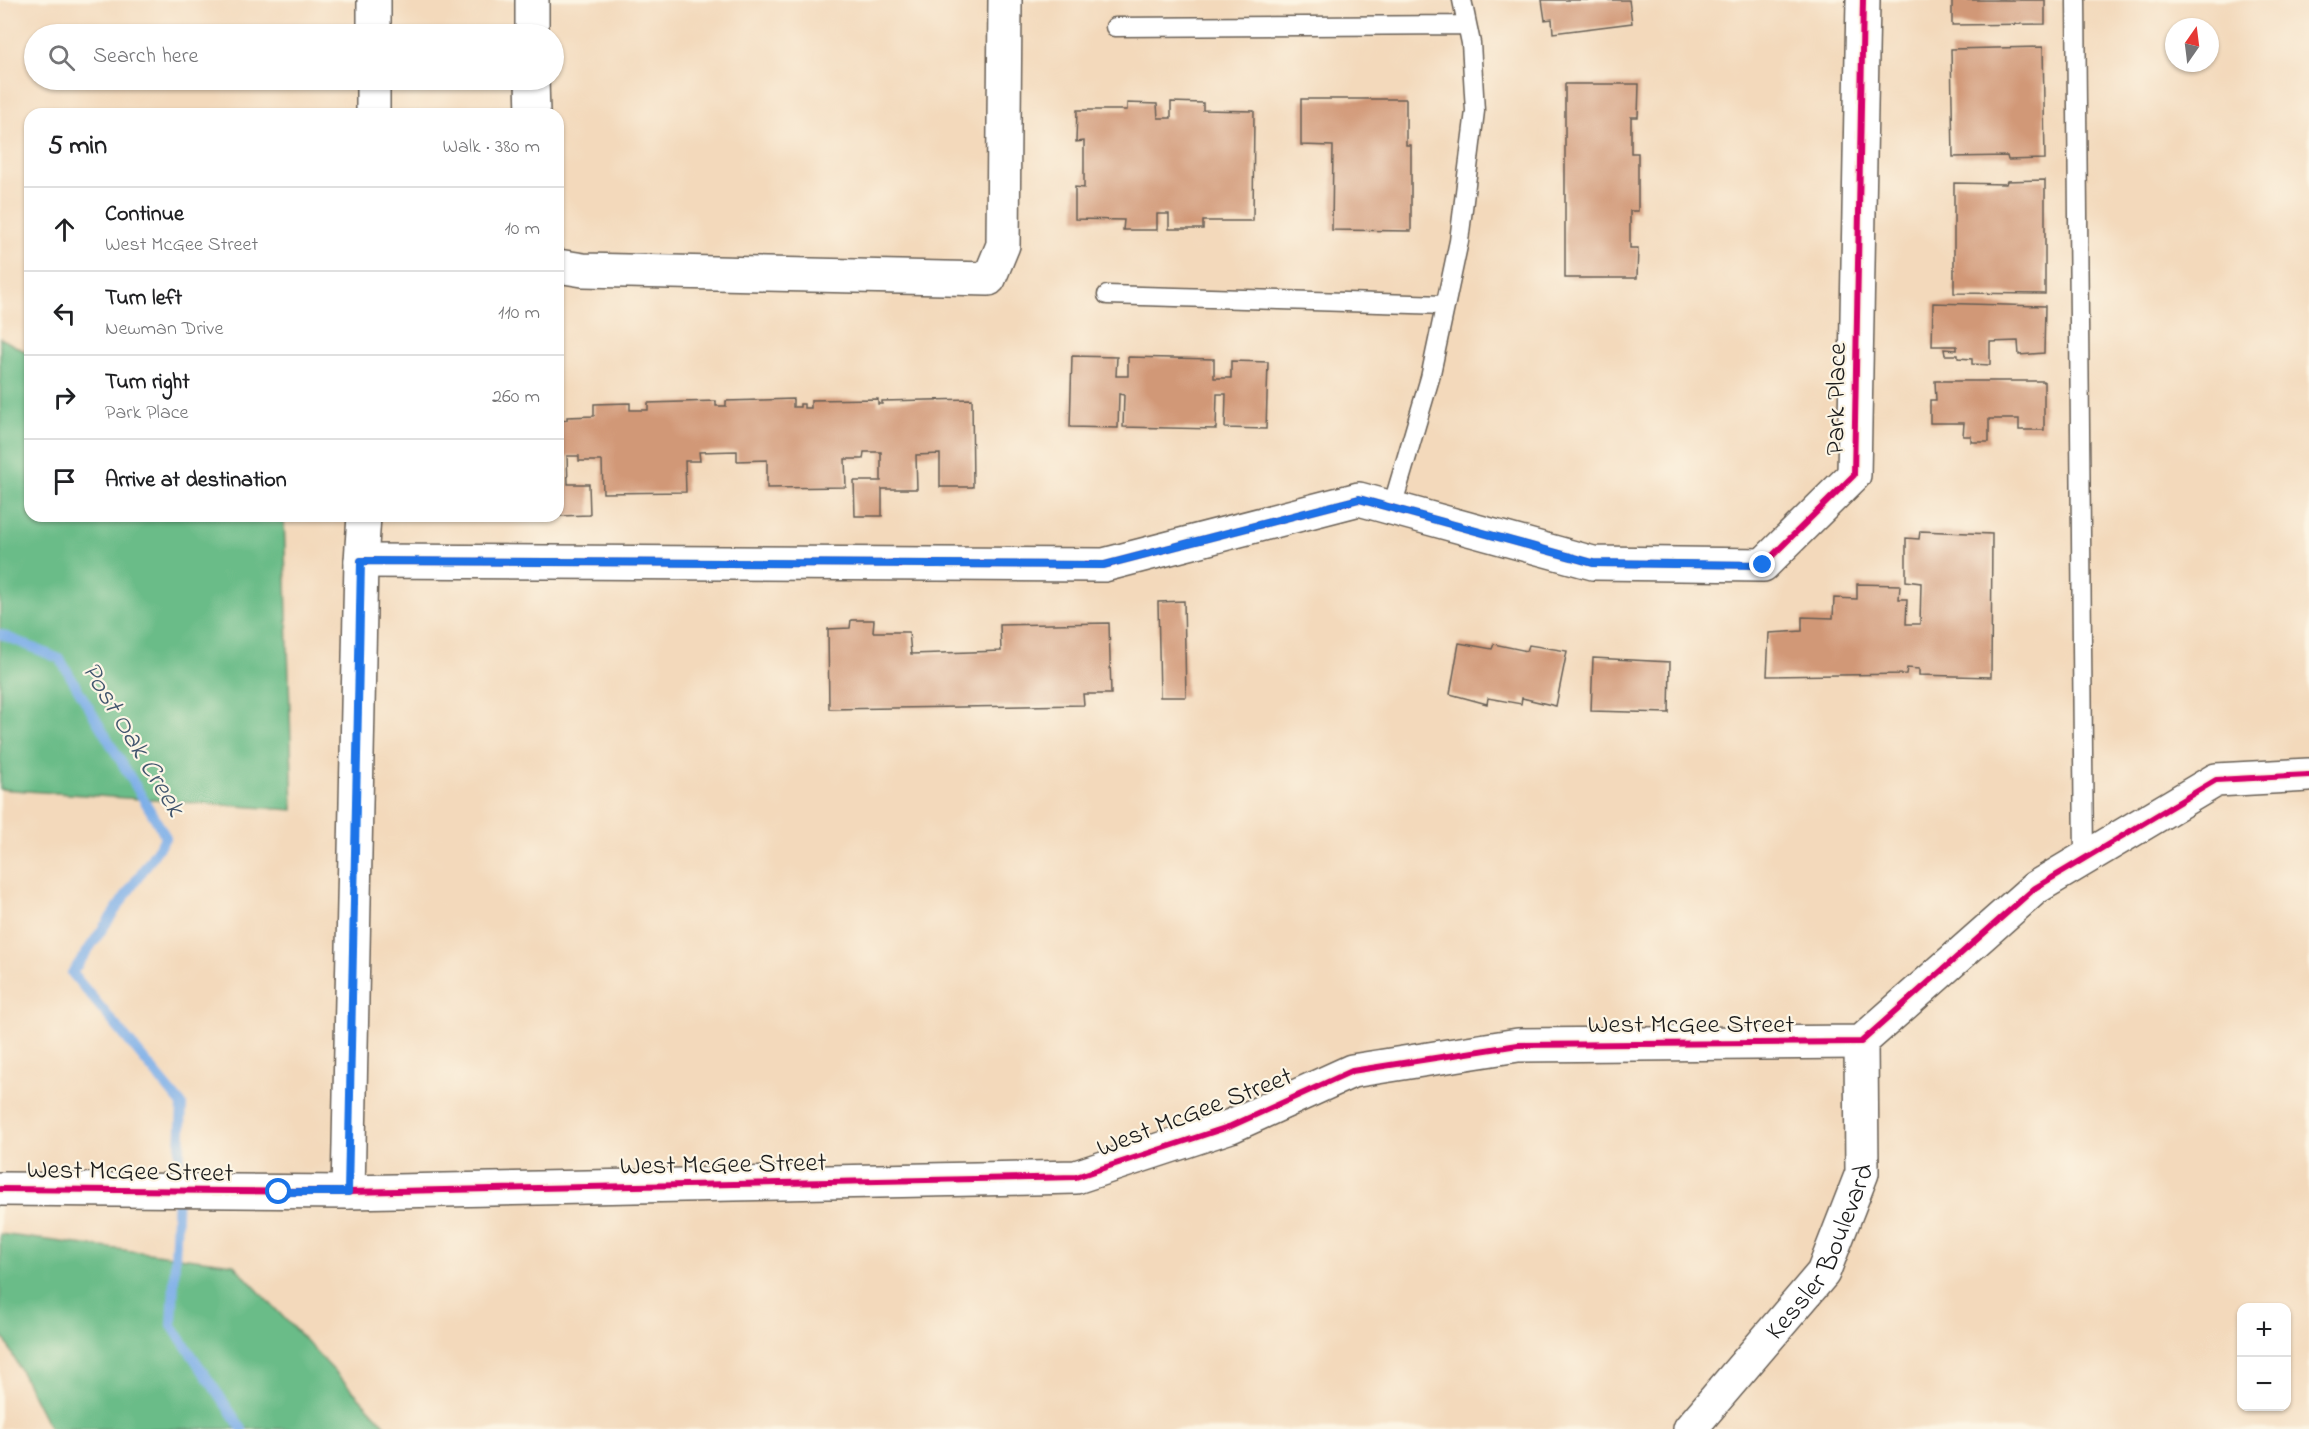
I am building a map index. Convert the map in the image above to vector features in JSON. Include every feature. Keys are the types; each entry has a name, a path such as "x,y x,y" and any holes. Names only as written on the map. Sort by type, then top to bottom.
{"street":[{"path":"374,0 374,24"},
{"path":"532,0 532,24"},
{"path":"564,267 583,270 989,279 1004,245 1005,0"},
{"name":"Park Place","path":"361,561 1104,565 1359,499 1593,563 1763,565 1854,475 1863,0"},
{"path":"373,90 373,108"},
{"path":"532,90 532,108"},
{"path":"348,1192 364,522"},
{"path":"1861,1042 2035,888 2216,780 2309,775"},
{"name":"West McGee Street","path":"0,1189 348,1192 1076,1178 1231,1125 1352,1071 1518,1045 1861,1042"},
{"name":"Kessler Boulevard","path":"1690,1429 1823,1273 1862,1173 1861,1042"}],"lane":[{"path":"1392,507 1430,378 1459,241 1475,111 1471,43 1462,0"},
{"path":"2076,0 2084,859"},
{"path":"1115,27 1467,25"},
{"path":"1107,294 1445,305"}],"green space":[{"path":"0,338 24,351 24,522 284,522 293,810 0,789"},
{"path":"0,1234 233,1264 389,1429 50,1429 0,1330"}],"building":[{"path":"1542,0 1629,0 1632,23 1553,33 1552,19 1545,20"},
{"path":"1952,0 2045,0 2045,24 1952,25"},
{"path":"2043,47 2045,159 2008,160 2007,156 1953,157 1951,49"},
{"path":"1565,84 1639,84 1638,117 1631,117 1631,153 1638,153 1638,211 1630,211 1630,248 1638,248 1637,278 1565,278"},
{"path":"1301,99 1406,99 1406,145 1411,145 1411,231 1332,230 1333,146 1301,145"},
{"path":"1171,102 1203,103 1203,110 1254,111 1253,221 1203,221 1203,229 1169,229 1169,214 1157,214 1157,230 1123,230 1124,220 1075,219 1075,187 1084,188 1084,141 1076,142 1077,110 1127,110 1127,103 1157,104 1158,118 1171,118"},
{"path":"2045,180 2045,294 1954,293 1954,183 2006,184 2007,181"},
{"path":"1933,303 2045,306 2044,353 2019,355 2018,341 1990,342 1990,365 1972,364 1972,359 1958,358 1958,355 1945,355 1944,349 1957,350 1957,346 1932,346"},
{"path":"1072,356 1117,357 1116,376 1128,376 1128,357 1214,359 1214,378 1231,378 1231,361 1268,362 1266,429 1225,428 1226,394 1217,394 1216,429 1123,427 1124,395 1119,394 1118,428 1070,427"},
{"path":"1935,381 2044,381 2044,430 2019,430 2019,419 1989,419 1989,442 1971,442 1971,436 1963,436 1964,423 1930,423 1930,400 1936,400"},
{"path":"793,399 793,407 800,407 800,404 804,404 804,408 811,408 811,400 878,399 878,404 882,404 882,401 972,399 973,487 940,487 940,454 916,455 917,489 882,489 882,516 855,516 854,481 881,481 881,452 864,452 863,459 845,459 846,487 767,488 767,460 737,461 737,451 699,452 700,461 685,461 686,492 603,493 602,461 579,461 579,456 567,456 568,484 589,484 590,515 564,516 564,420 567,420 567,417 594,416 594,404 630,403 630,410 648,410 648,403 716,401 716,406 726,406 726,401"},
{"path":"1920,531 1992,534 1991,677 1919,675 1919,669 1907,668 1906,674 1767,676 1769,633 1802,631 1802,617 1833,618 1834,598 1857,599 1857,584 1900,585 1899,599 1907,599 1906,624 1920,624 1921,583 1906,581 1906,538 1919,539"},
{"path":"1184,601 1186,697 1160,697 1158,602"},
{"path":"851,620 874,620 873,632 909,632 911,654 1001,651 1000,625 1109,623 1111,694 1083,694 1084,705 829,709 828,629 850,628"},
{"path":"1459,643 1492,649 1494,644 1527,651 1529,645 1567,651 1556,706 1522,698 1521,704 1488,698 1487,704 1450,694"},
{"path":"1593,658 1670,662 1669,713 1591,711"}],"waterway":[{"name":"Post Oak Creek","path":"0,634 60,659 166,837 72,973 182,1105 172,1326 242,1429"}],"cycle path":[{"path":"361,561 1104,565 1359,499 1593,563 1763,565 1854,475 1863,0"},
{"path":"0,1189 348,1192 1076,1177 1231,1126 1352,1071 1518,1045 1861,1042 2035,888 2216,780 2309,775"}],"route":[{"path":"279,1192 348,1192 361,561 1104,565 1359,499 1593,563 1763,565"}]}
